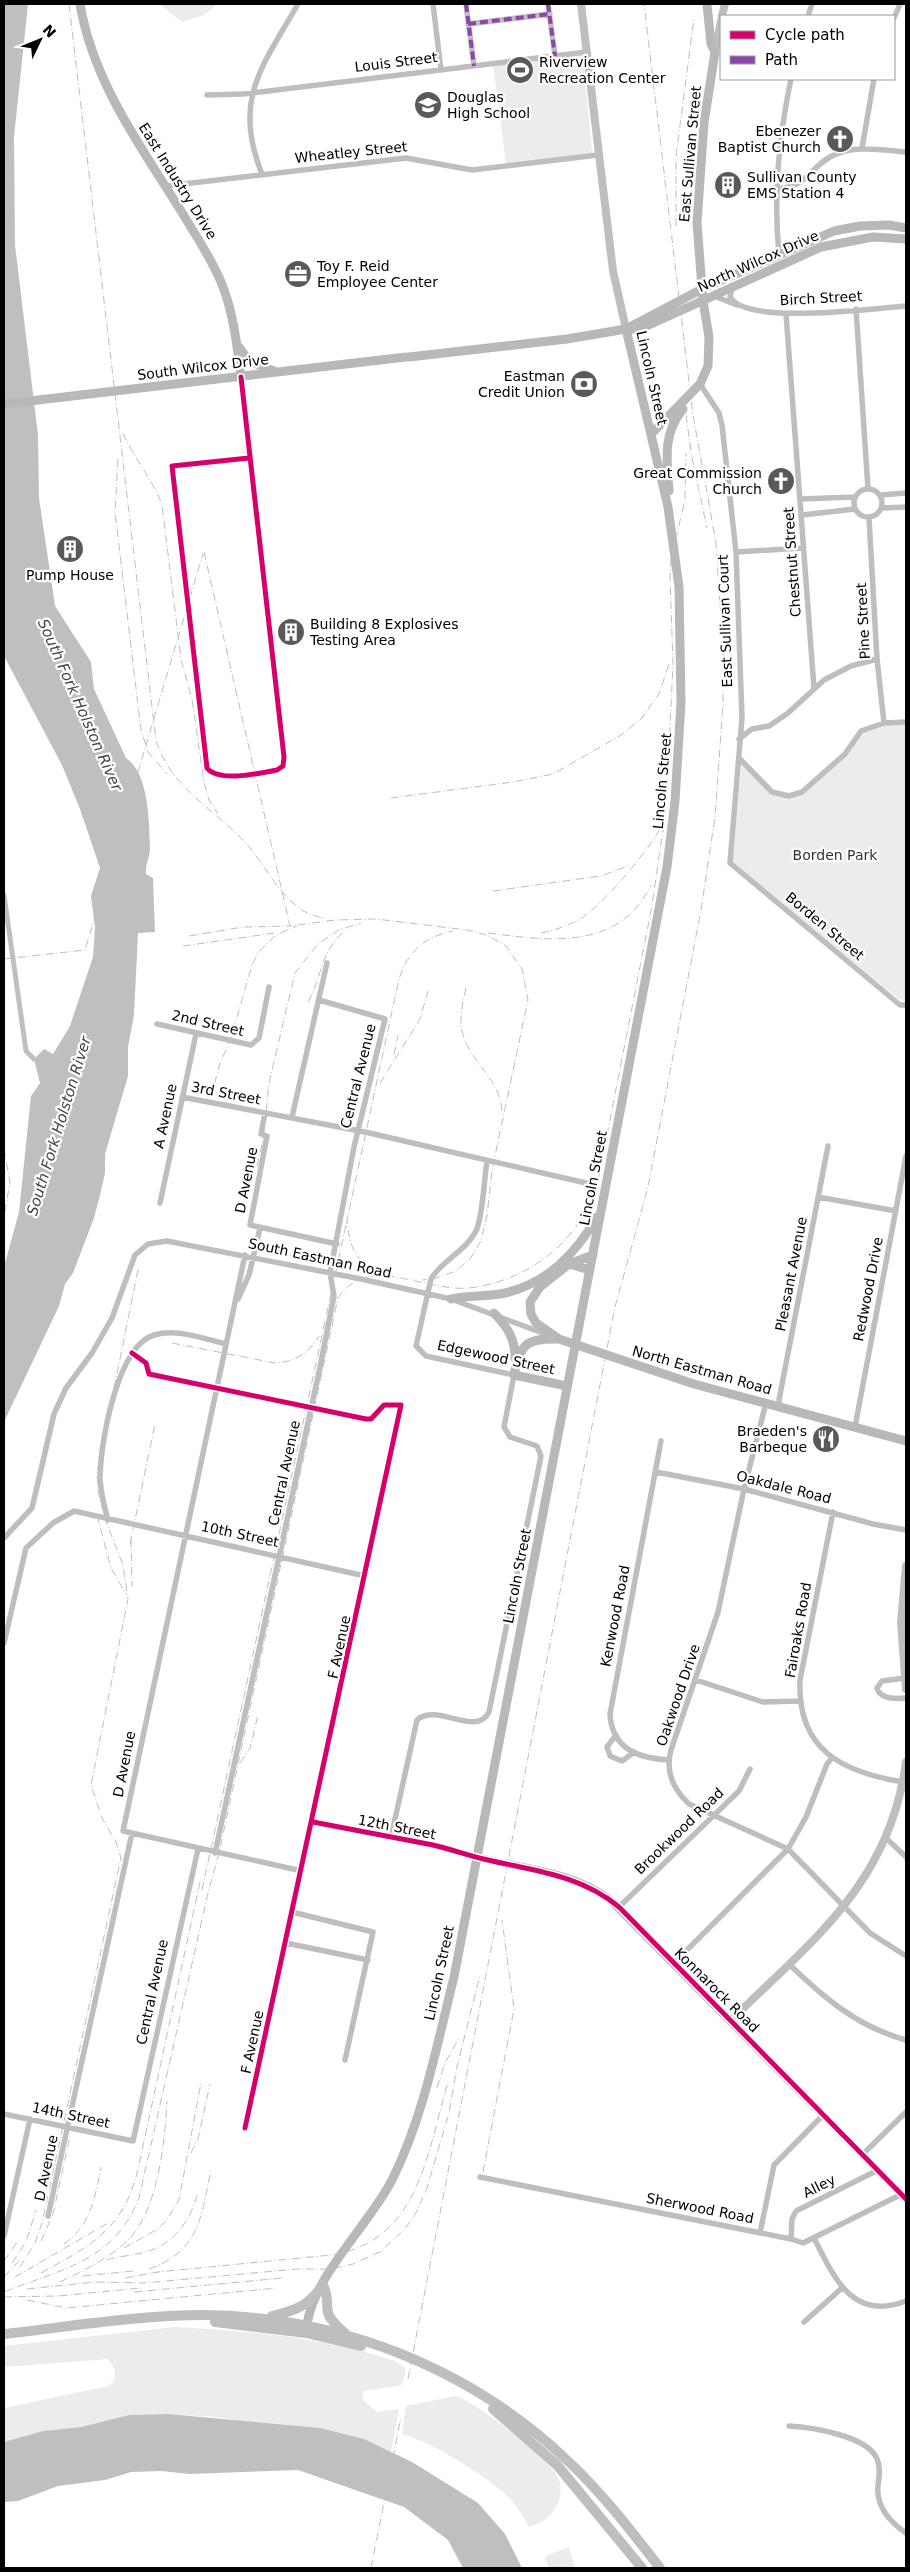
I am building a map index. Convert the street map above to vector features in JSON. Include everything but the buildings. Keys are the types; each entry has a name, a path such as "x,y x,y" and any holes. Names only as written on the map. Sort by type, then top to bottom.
{"highway":[{"path":"263,2318 294,2311 309,2301 323,2285 326,2291 325,2305 328,2317 347,2335"},
{"path":"4,2334 201,2315 263,2318 396,2354"},
{"path":"4,2340 162,2324 212,2322 306,2329 347,2335 396,2354 467,2386 531,2428 570,2462 660,2568"},
{"path":"430,2369 489,2406 538,2448 582,2493 642,2568"}],"main road":[{"name":"East Industry Drive","path":"80,4 91,52 105,86 205,249 223,286 230,306 240,377"},
{"path":"707,4 711,44 715,52"},
{"name":"East Sullivan Street","path":"702,289 697,223 704,123 715,52"},
{"name":"North Wilcox Drive","path":"702,289 834,231 856,227 889,225 906,228"},
{"path":"856,227 856,240"},
{"name":"North Wilcox Drive","path":"626,328 640,328 732,288 821,246 873,237 906,239"},
{"path":"779,254 780,265"},
{"path":"668,506 669,490 666,460 669,431 681,411 695,395 708,366 710,350 702,289"},
{"name":"South Wilcox Drive","path":"4,404 567,338 626,328 702,289"},
{"name":"Lincoln Street","path":"306,2329 311,2307 323,2285 380,2204 410,2138 424,2094 454,1977 661,901 675,801 680,741 681,663 679,587 675,542 668,506 626,328"},
{"path":"236,342 249,361 279,372"},
{"path":"650,434 700,384"},
{"path":"451,1299 505,1293 519,1289 547,1274 578,1247 601,1210"},
{"path":"559,1339 536,1324 531,1314 530,1302 540,1287 569,1264 593,1255"},
{"path":"569,1264 590,1270"},
{"path":"494,1313 514,1339 515,1371"},
{"path":"515,1371 521,1349 530,1341 542,1338 559,1339"},
{"name":"North Eastman Road","path":"559,1339 632,1365 766,1404 906,1441"},
{"name":"Edgewood Street","path":"515,1371 567,1386"}],"street":[{"path":"262,174 254,156 250,133 252,92 260,69 298,4"},
{"path":"433,4 441,70"},
{"path":"466,4 474,66"},
{"path":"548,4 555,56"},
{"name":"Lincoln Street","path":"581,4 613,271 626,328"},
{"path":"895,16 900,4"},
{"path":"468,24 550,14"},
{"name":"East Sullivan Street","path":"715,52 720,30"},
{"name":"Louis Street","path":"207,95 252,92 587,52"},
{"path":"779,254 778,189 781,127 791,80"},
{"path":"862,148 874,80"},
{"path":"778,189 796,186 828,158 845,151 862,148 906,152"},
{"name":"Wheatley Street","path":"166,186 406,158 472,170 598,155"},
{"path":"732,288 730,297 739,305"},
{"name":"Birch Street","path":"714,296 762,312 786,314 906,306"},
{"path":"856,309 868,489"},
{"name":"Chestnut Street","path":"786,314 802,515 802,548 814,688"},
{"path":"240,377 284,757 283,766 277,770 223,776 210,772 207,768 172,466 249,458"},
{"name":"East Sullivan Court","path":"700,384 716,408 722,425 736,552 742,718 730,863"},
{"path":"880,495 882,508 877,515 869,518 861,516 855,509 855,497 860,491 868,489 880,495 906,493"},
{"path":"800,499 855,497"},
{"path":"882,508 906,507"},
{"path":"802,515 855,509"},
{"name":"Pine Street","path":"869,518 877,659 884,723"},
{"path":"736,552 802,548"},
{"path":"740,739 752,729 769,726 788,713 824,680 851,666 877,659"},
{"path":"739,758 772,792 789,796 802,792 844,754 861,731 884,723 906,722"},
{"name":"Borden Street","path":"730,863 900,1005 906,1005"},
{"path":"292,1117 327,963"},
{"name":"2nd Street","path":"157,1024 251,1045 259,1038 269,987"},
{"name":"Central Avenue","path":"214,1852 312,1407 334,1296 330,1273 358,1132 385,1019 318,1000"},
{"name":"A Avenue","path":"160,1203 196,1034"},
{"name":"3rd Street","path":"182,1097 265,1113"},
{"path":"265,1113 365,1132 436,1150 586,1183"},
{"name":"D Avenue","path":"233,1310 249,1275 260,1228 250,1226 267,1136 261,1134 265,1113"},
{"name":"Pleasant Avenue","path":"780,1407 779,1400 828,1146"},
{"name":"Redwood Drive","path":"855,1427 906,1156"},
{"path":"426,1294 435,1271 460,1250 476,1231 487,1161"},
{"path":"818,1197 896,1211"},
{"path":"260,1228 337,1244"},
{"name":"South Eastman Road","path":"4,1538 32,1508 54,1414 66,1388 102,1338 119,1305 131,1262 140,1249 157,1241 167,1241 245,1255 330,1273 451,1299 494,1313"},
{"name":"D Avenue","path":"48,2216 132,1833 123,1831 245,1255"},
{"name":"Edgewood Street","path":"426,1294 416,1342 418,1350 426,1356 515,1371"},
{"name":"North Eastman Road","path":"494,1313 559,1339"},
{"path":"4,1643 23,1556 30,1542 74,1511 108,1520 101,1493 100,1467 113,1399 122,1372 132,1353 146,1338 155,1334 181,1334 226,1344"},
{"path":"132,1353 146,1363 149,1374 312,1407"},
{"path":"391,1837 417,1720 431,1714 472,1722 483,1720 489,1712 541,1456 537,1446 510,1436 504,1427 515,1371"},
{"name":"Oakwood Drive","path":"766,1404 744,1489 718,1612 668,1760 670,1772 677,1791 689,1804 788,1849 878,1940 906,1956"},
{"name":"F Avenue","path":"245,2128 313,1822 401,1405 384,1405 371,1419 312,1407"},
{"name":"Kenwood Road","path":"616,1735 610,1718 611,1705 662,1441"},
{"name":"Oakdale Road","path":"656,1472 744,1489 906,1530"},
{"name":"Fairoaks Road","path":"832,1512 800,1680 800,1701 811,1734 832,1758 855,1772 903,1782"},
{"name":"10th Street","path":"108,1520 185,1535 365,1576"},
{"path":"906,1566 904,1622 906,1690"},
{"path":"905,1678 882,1681 877,1688 879,1694 883,1696 906,1698"},
{"path":"696,1680 763,1702 800,1701"},
{"path":"633,1753 622,1761 610,1756 607,1747 616,1735 633,1753 641,1757 668,1760"},
{"path":"674,1963 788,1849 806,1817 827,1764 832,1758"},
{"path":"731,2020 845,1908 867,1875 886,1838 903,1782 906,1762"},
{"name":"Brookwood Road","path":"619,1906 738,1790 750,1769"},
{"name":"12th Street","path":"313,1822 391,1837 477,1857"},
{"path":"132,1833 198,1849 302,1870"},
{"path":"886,1838 906,1857"},
{"name":"Central Avenue","path":"133,2141 198,1849"},
{"name":"Konnarock Road","path":"477,1857 569,1878 597,1890 619,1906 878,2170 905,2195"},
{"path":"292,1912 373,1932 345,2060"},
{"path":"286,1943 368,1960"},
{"path":"789,1964 827,2000 849,2016 878,2030 906,2040"},
{"path":"863,2154 906,2112"},
{"name":"14th Street","path":"4,2114 133,2141"},
{"path":"760,2233 774,2165 824,2114"},
{"path":"4,2236 30,2119"},
{"name":"Alley","path":"790,2239 792,2219 796,2211 878,2170"},
{"name":"Sherwood Road","path":"480,2177 803,2243 905,2195"},
{"path":"814,2238 842,2288 858,2300 872,2305 893,2306 906,2301"},
{"path":"804,2322 842,2288"},
{"path":"789,2426 808,2426 839,2435 860,2443 874,2452 880,2468 879,2502 887,2516 906,2533"}],"green space":[{"path":"159,4 218,4 204,15 182,22"},
{"path":"583,56 592,153 506,164 493,65"},
{"name":"Borden Park","path":"906,722 906,1000 900,1000 732,865 742,762 768,788 783,795 792,795 802,792 864,733 884,723"},
{"path":"176,2327 286,2336 341,2346 395,2361 406,2369 402,2385 364,2391 362,2395 364,2401 377,2412 399,2409 391,2452 364,2439 217,2417 168,2414 129,2415 81,2427 43,2431 4,2442 4,2408 108,2386 114,2381 115,2370 108,2359 4,2367 4,2346"},
{"path":"455,2396 477,2407 507,2429 537,2453 555,2472 561,2489 560,2498 552,2513 538,2524 529,2527 518,2508 503,2492 468,2467 428,2444 402,2434 406,2406"},
{"path":"569,2547 575,2568 549,2568 546,2556"}],"water":[{"name":"South Fork Holston River","path":"4,4 28,4 14,137 15,245 38,435 39,498 55,606 91,662 94,689 126,758 134,765 143,786 148,812 150,848 146,874 153,878 155,932 138,933 134,1015 128,1047 128,1076 105,1154 105,1173 94,1218 73,1273 65,1284 59,1306 4,1422 4,1267 19,1212 31,1096 40,1083 34,1059 44,1049 53,1054 70,1026 93,957 95,927 91,896 100,868 80,809 62,765 4,656"},
{"path":"168,2414 320,2428 364,2439 412,2462 478,2503 505,2534 522,2568 463,2568 448,2540 404,2507 298,2470 189,2474 162,2471 131,2472 105,2480 58,2486 18,2501 4,2502 4,2442 43,2431 81,2427 129,2415"}],"waterway":[{"path":"4,895 26,1051 34,1059"}],"railway":[{"path":"69,4 156,741 163,757 182,784 243,840 283,893 305,912 327,919"},
{"path":"408,2379 615,1307 648,1187 701,910 715,817 723,705 723,654 716,543 693,415 644,4"},
{"path":"676,226 676,156 694,18"},
{"path":"686,415 692,458 707,528"},
{"path":"123,433 132,452 154,486 162,505 181,659 192,699 204,782 209,800 218,814"},
{"path":"263,1250 435,1285 469,1288 510,1278 547,1256 577,1226 588,1207 601,1168 651,911 666,810 673,664 671,559 685,500 686,453"},
{"path":"118,459 115,512 141,730 148,752 167,774"},
{"path":"204,552 290,926 335,920 376,919 467,930 487,935 506,946 522,969 528,1000 492,1170 487,1216 481,1241 470,1259 456,1271 436,1278 422,1280"},
{"path":"4,959 85,950 203,554"},
{"path":"391,798 513,782 553,774 621,735 641,719 659,694 669,664"},
{"path":"541,933 571,924 589,912 625,876 647,849 661,827"},
{"path":"493,891 601,876 628,866"},
{"path":"488,933 558,939 581,937 602,931 621,921 637,906 651,885"},
{"path":"257,1166 264,1135 269,1083 295,973 318,944 339,930 361,923"},
{"path":"189,936 243,927 290,926"},
{"path":"211,1097 220,1063 230,1041 252,965 258,953 276,935 297,926"},
{"path":"374,1270 361,1260 353,1249 347,1220 399,979 407,961 418,947 434,937 453,931"},
{"path":"308,1002 326,955 331,946 344,932"},
{"path":"183,946 275,933"},
{"path":"466,988 461,1015 462,1031 471,1052 490,1078 500,1099 502,1111"},
{"path":"380,1083 420,1019 428,991"},
{"path":"394,1055 398,1035"},
{"path":"4,1149 10,1182 4,1217"},
{"path":"202,1890 347,1220"},
{"path":"20,2267 35,2243 42,2223 121,1858 116,1842 102,1818 91,1785 128,1599 123,1565 105,1519 98,1490 97,1472 138,1270"},
{"path":"4,2292 65,2269 100,2250 115,2236 128,2219 139,2198 208,1893 219,1853 338,1298 354,1282 375,1276"},
{"path":"172,1343 275,1363 289,1361 306,1352 319,1336"},
{"path":"130,1544 155,1424"},
{"path":"97,1515 111,1568 126,1594"},
{"path":"131,1539 132,1587"},
{"path":"240,1763 250,1748 258,1715"},
{"path":"41,2273 90,2244 103,2233 115,2221 132,2190 200,1882"},
{"path":"483,2172 514,2009 502,1920"},
{"path":"27,2289 95,2282 144,2283 297,2269 331,2269 353,2264 380,2252 405,2229 416,2213 427,2188 449,2113 457,2067 480,1975"},
{"path":"437,2088 445,2063 459,2038"},
{"path":"125,2278 158,2272 331,2255 360,2247 383,2232 401,2213 415,2190 425,2165 448,2082"},
{"path":"124,2248 158,2229 166,2221 179,2200 201,2083"},
{"path":"191,2153 198,2139 210,2084"},
{"path":"60,2282 111,2254 126,2242 146,2214 153,2195 162,2156 167,2101"},
{"path":"41,2241 53,2214 70,2136"},
{"path":"64,2244 86,2219 94,2200 101,2167"},
{"path":"149,2269 166,2262 179,2253 188,2242 200,2217 211,2170"},
{"path":"107,2260 152,2250 170,2239 178,2232 190,2215 197,2195"},
{"path":"12,2263 26,2242 36,2210"},
{"path":"15,2277 108,2223"},
{"path":"4,2261 17,2242"},
{"path":"4,2277 21,2259"},
{"path":"83,2276 133,2271"},
{"path":"134,2292 283,2278"},
{"path":"4,2297 58,2296 141,2288"},
{"path":"27,2300 66,2308 277,2288"},
{"path":"371,2568 401,2417"}],"marked path":[{"path":"466,4 474,66"},
{"path":"548,4 555,56"},
{"path":"468,24 550,14"}],"cycle path":[{"path":"241,377 284,757 283,766 277,770 251,775 230,776 213,773 207,768 172,466 249,458"},
{"path":"132,1353 146,1363 149,1374 366,1419 371,1419 384,1405 401,1405 245,2128"},
{"path":"313,1822 433,1845 540,1871 573,1881 604,1896 619,1907 906,2199"}],"place":[{"name":"Riverview Recreation Center","path":"520,70"},
{"name":"Douglas High School","path":"428,105"},
{"name":"Ebenezer Baptist Church","path":"840,139"},
{"name":"Sullivan County EMS Station 4","path":"728,185"},
{"name":"Toy F. Reid Employee Center","path":"298,274"},
{"name":"Eastman Credit Union","path":"584,384"},
{"name":"Great Commission Church","path":"781,481"},
{"name":"Pump House","path":"70,549"},
{"name":"Building 8 Explosives Testing Area","path":"291,632"},
{"name":"Braeden's Barbeque","path":"826,1439"}]}
